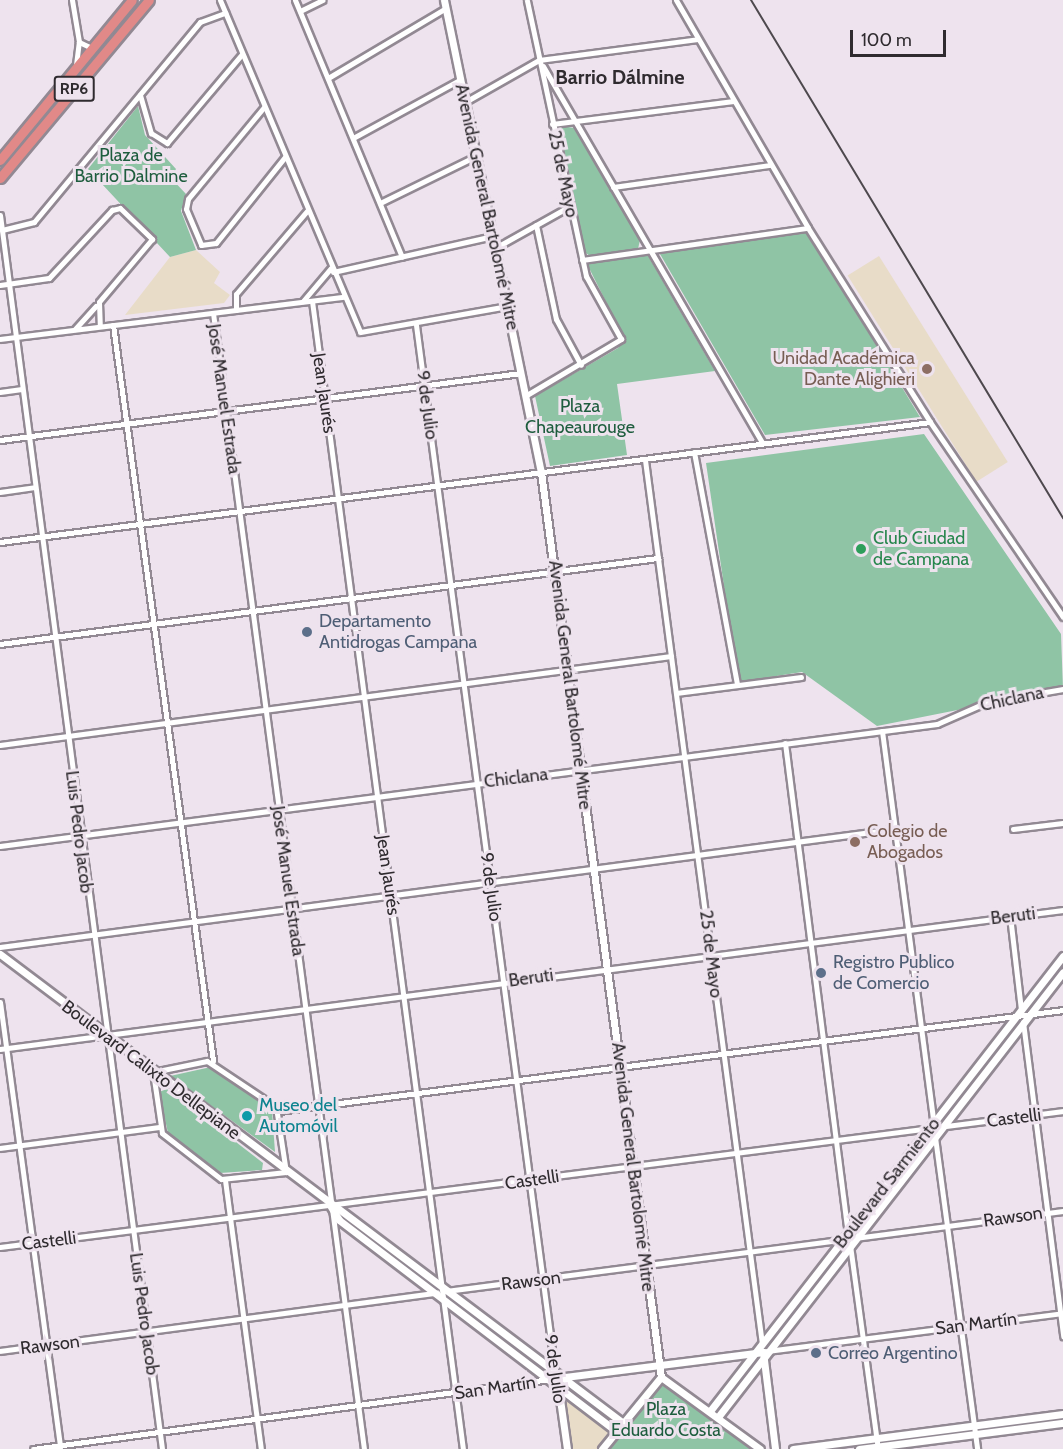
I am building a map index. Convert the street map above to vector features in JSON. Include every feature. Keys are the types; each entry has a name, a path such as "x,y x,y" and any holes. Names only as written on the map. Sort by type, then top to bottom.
{"highway":[{"name":"RP6","path":"0,160 132,0"},
{"name":"RP6","path":"0,178 149,0"}],"main road":[{"name":"Avenida General Bartolomé Mitre","path":"445,4 541,472 661,1377"},
{"name":"Boulevard Calixto Dellepiane","path":"0,954 331,1207 339,1220 435,1293 445,1292"},
{"name":"Boulevard Sarmiento","path":"718,1417 763,1352 849,1240 932,1126 1063,956"},
{"name":"Boulevard Sarmiento","path":"849,1240 935,1137 1063,972"},
{"name":"Boulevard Calixto Dellepiane","path":"331,1207 345,1211 556,1378 616,1431"},
{"name":"Boulevard Sarmiento","path":"710,1411 763,1352"},
{"name":"San Martín","path":"556,1378 763,1352"},
{"name":"25 de Mayo","path":"763,1352 775,1449"},
{"path":"602,1449 661,1377 760,1449"},
{"name":"Boulevard Calixto Dellepiane","path":"556,1378 623,1423"},
{"name":"9 de Julio","path":"556,1378 567,1449"},
{"path":"793,1449 1063,1414"},
{"path":"859,1449 1063,1423"}],"street":[{"path":"72,0 79,42 75,69"},
{"path":"220,0 343,297 360,332 416,324 507,306"},
{"path":"295,0 402,257"},
{"path":"300,11 323,0"},
{"name":"25 de Mayo","path":"527,0 582,260 621,339 581,364"},
{"path":"676,0 808,228 930,422 1063,617"},
{"path":"328,78 445,4"},
{"path":"2,230 34,222 202,20 225,14"},
{"path":"465,102 539,60 698,39"},
{"path":"79,42 93,48"},
{"path":"140,95 151,133 167,143 242,54"},
{"path":"539,60 762,442"},
{"path":"353,138 461,79"},
{"path":"552,124 734,101"},
{"path":"264,107 186,204 198,241 206,246 216,243 285,157"},
{"path":"380,203 476,156"},
{"path":"613,187 770,165"},
{"path":"495,248 570,206"},
{"path":"0,285 55,274 112,210 124,210 148,231 150,243 75,329"},
{"path":"236,310 236,294 308,211"},
{"name":"Luis Pedro Jacob","path":"0,215 105,1036 162,1449"},
{"path":"525,396 581,364 556,319 536,225"},
{"path":"582,260 808,228"},
{"path":"303,302 332,270 493,236"},
{"path":"0,339 343,297"},
{"name":"Jean Jaurés","path":"312,301 430,1194 445,1292 463,1449"},
{"path":"99,302 100,326"},
{"name":"José Manuel Estrada","path":"213,313 364,1449"},
{"name":"9 de Julio","path":"416,324 556,1378"},
{"path":"113,325 213,1061 278,1111 824,1041 1020,1013 1063,1010"},
{"path":"0,440 521,373"},
{"path":"0,392 22,389"},
{"path":"0,542 930,422"},
{"path":"694,452 737,685"},
{"name":"25 de Mayo","path":"645,460 763,1352"},
{"path":"0,492 35,487"},
{"path":"0,644 658,558"},
{"path":"0,745 671,656"},
{"path":"676,693 801,677"},
{"name":"Chiclana","path":"0,846 937,724 987,702 1063,689"},
{"path":"882,731 932,1126 977,1449"},
{"path":"785,743 878,1448"},
{"path":"1013,829 1063,823"},
{"path":"0,947 894,829"},
{"name":"Beruti","path":"3,1049 607,967 1063,910"},
{"path":"1010,916 1020,1013 1063,1336"},
{"path":"0,1002 3,1049 20,1145 60,1447"},
{"path":"213,1061 153,1072 159,1127 225,1180 261,1449"},
{"path":"225,1180 286,1172 278,1111"},
{"name":"Castelli","path":"0,1247 230,1217 331,1207 932,1126 1063,1111"},
{"path":"0,1148 159,1127"},
{"name":"Rawson","path":"445,1292 1063,1211"},
{"name":"Rawson","path":"0,1351 346,1307 435,1293"},
{"name":"San Martín","path":"763,1352 1061,1313"},
{"name":"San Martín","path":"33,1449 455,1394 556,1378"}],"shaded area":[{"path":"196,250 220,272 214,283 230,295 224,303 125,315 170,257"},
{"name":"Unidad Académica Dante Alighieri","path":"879,256 1008,462 976,482 848,276"},
{"path":"569,1400 610,1431 597,1449 570,1449 564,1404"}],"green space":[{"name":"Plaza de Barrio Dalmine","path":"138,106 145,135 176,169 171,178 186,194 181,211 196,250 170,257 88,169"},
{"path":"563,126 574,128 640,240 638,249 590,256 583,251 557,133"},
{"path":"807,231 920,417 765,435 660,254"},
{"name":"Plaza Chapeaurouge","path":"647,254 715,371 617,384 627,455 550,466 535,396 618,348 624,338 587,264"},
{"name":"Club Ciudad de Campana","path":"924,434 1061,634 1063,689 877,726 802,672 738,682 706,463"},
{"path":"211,1067 272,1111 275,1152 170,1076"},
{"path":"167,1089 263,1163 262,1170 220,1173 168,1133 159,1092"},
{"name":"Plaza Eduardo Costa","path":"661,1382 666,1383 753,1449 606,1449"}],"railway":[{"path":"751,0 1063,518"}],"place":[{"name":"Unidad Académica Dante Alighieri","path":"927,369"},
{"name":"Club Ciudad de Campana","path":"861,549"},
{"name":"Departamento Antidrogas Campana","path":"307,632"},
{"name":"Colegio de Abogados","path":"855,842"},
{"name":"Registro Publico de Comercio","path":"821,973"},
{"name":"Museo del Automóvil","path":"247,1116"},
{"name":"Correo Argentino","path":"816,1353"}],"district":[{"name":"Barrio Dálmine","path":"620,77"}]}
